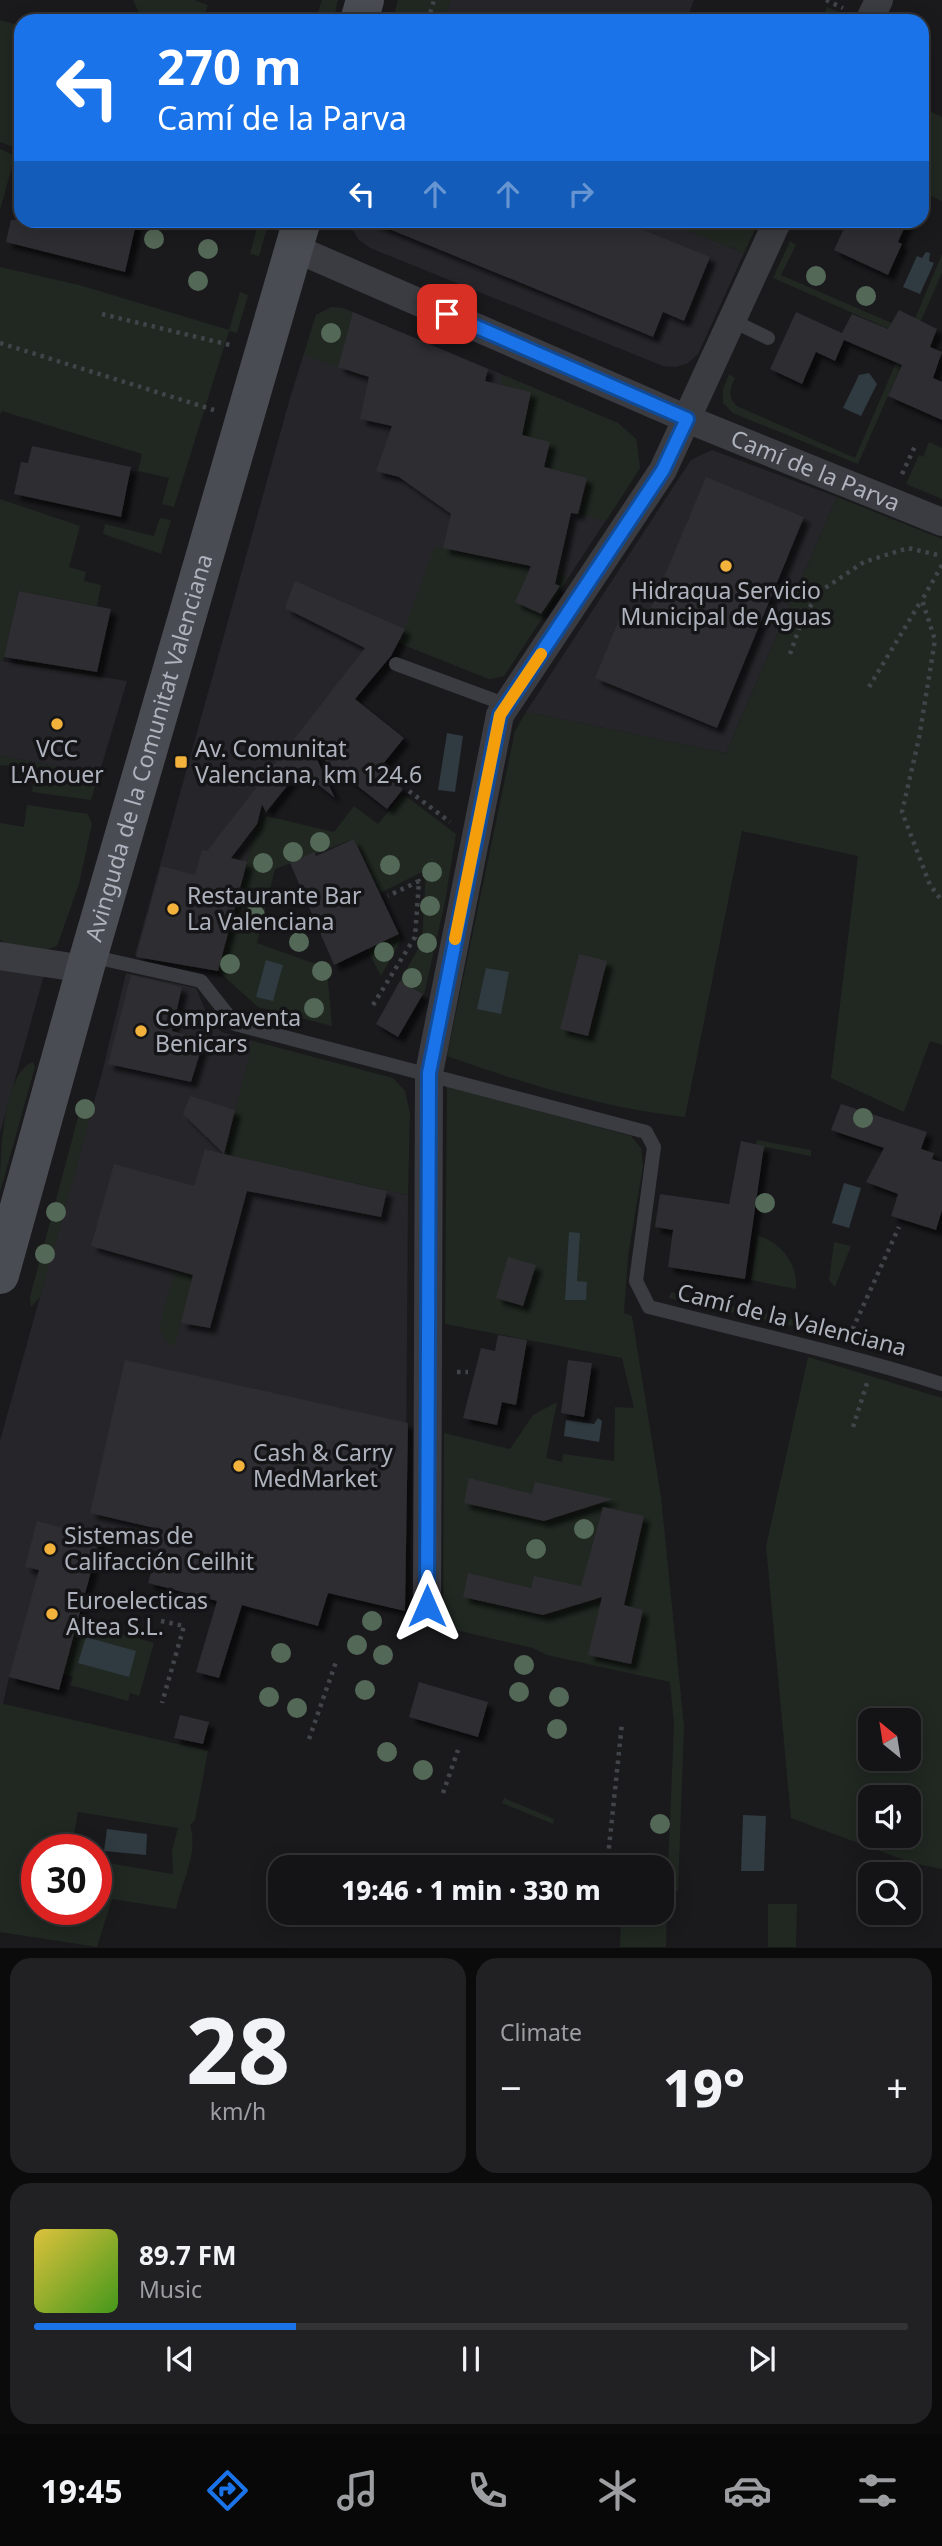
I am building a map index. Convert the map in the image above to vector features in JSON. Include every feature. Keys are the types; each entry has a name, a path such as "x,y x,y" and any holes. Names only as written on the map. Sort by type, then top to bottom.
{"main road":[{"name":"Avinguda de la Comunitat Valenciana","path":"0,1275 87,962 298,234"}],"street":[{"path":"427,1606 429,1073 500,715 663,470 774,228"},
{"name":"Camí de la Parva","path":"298,234 687,419 942,522"},
{"path":"0,956 87,962"}],"lane":[{"path":"733,321 768,338"},
{"path":"397,664 508,705"},
{"name":"Camí de la Valenciana","path":"87,962 201,981 236,1024 646,1132 654,1147 636,1281 649,1307 840,1357 874,1363 942,1384"}],"path":[{"path":"102,314 264,354"},
{"path":"0,343 205,407 244,423"},
{"path":"790,654 802,620 819,592 864,562 908,548 942,556"},
{"path":"869,687 942,565"},
{"path":"922,600 935,640 919,738 902,812 930,885 942,901"},
{"path":"409,791 457,827 477,831"},
{"path":"373,1005 415,937 419,881 388,896"},
{"path":"840,1357 899,1227"},
{"path":"853,1427 874,1363"},
{"path":"161,1621 184,1626 162,1703"},
{"path":"309,1739 337,1659"},
{"path":"608,1855 622,1723"},
{"path":"443,1793 458,1750"}],"shaded area":[{"path":"133,0 194,0 208,5 205,14 140,14"},
{"path":"322,0 338,0 335,14 317,14"},
{"path":"398,0 451,0 445,14 394,14"},
{"path":"451,0 694,0 689,14 445,14"},
{"path":"827,7 843,14 824,14"},
{"path":"0,20 14,24 14,147 0,142"},
{"path":"929,111 942,117 942,201 929,195"},
{"path":"0,149 14,156 14,160 0,210"},
{"path":"257,228 267,228 259,256 250,254"},
{"path":"352,228 682,228 744,253 698,354 688,363 676,367 663,366 370,248 358,239"},
{"path":"682,228 756,228 744,253"},
{"path":"790,241 796,245 781,275 910,331 942,254 942,273 858,464 733,413 723,403 723,389 729,374 735,378 730,393 737,406 855,458 907,337 773,278"},
{"path":"926,252 930,253 929,261 934,263 920,294 903,287 917,256 922,258"},
{"path":"0,267 79,285 229,330 240,292 248,295 237,333 229,331 174,507 162,504 169,478 138,471 142,454 2,411 0,415"},
{"path":"331,307 343,308 618,423 636,439 640,468 504,676 489,679 399,643 256,828 218,971 135,955 290,398 316,315"},
{"path":"335,307 353,312 338,367 304,355 316,315"},
{"path":"869,373 877,384 861,416 843,408 859,375"},
{"path":"502,375 618,423 636,439 640,468 606,521 578,514 587,478 544,467 522,435 531,393 500,385"},
{"path":"929,442 942,448 942,499 906,484 919,455 923,457"},
{"path":"712,450 837,497 726,753 526,712 691,460"},
{"path":"837,497 942,539 942,1045 930,1041 904,1112 831,1078 858,856 742,831 685,1117 624,1108 565,1094 447,1056 515,731 526,712 726,753"},
{"path":"0,499 80,526 69,567 86,572 84,581 101,585 97,606 19,591 3,662 0,661"},
{"path":"160,518 171,520 161,554 103,534 105,524 154,536"},
{"path":"435,546 562,574 567,580 504,676 489,679 399,643"},
{"name":"VCC L'Anouer","path":"0,661 127,681 99,774 0,756"},
{"path":"447,733 463,736 455,792 438,790"},
{"path":"0,756 99,774 91,800 32,792 35,768 0,765"},
{"path":"403,794 456,834 445,902 424,995 400,981 422,942 426,870 380,893 354,839 275,869 257,943 327,968 332,1026 258,1007 218,971 256,828 266,816 334,832 354,806 378,824"},
{"path":"27,805 88,814 92,824 79,884 57,946 42,951 4,943 0,939 0,823 24,827"},
{"path":"399,934 401,940 381,976 367,949"},
{"path":"266,960 283,965 273,1001 256,997"},
{"path":"0,968 44,975 0,1133"},
{"path":"486,968 509,972 501,1014 477,1009"},
{"path":"126,973 196,988 211,1024 222,1032 253,1041 225,1154 408,1195 405,1611 101,1538 63,1674 9,1677 3,1704 0,1703 0,1441 102,1073"},
{"path":"253,1041 393,1078 405,1091 410,1113 408,1195 224,1154"},
{"path":"33,1062 35,1067 0,1192 2,1141 8,1101 22,1070"},
{"path":"447,1086 631,1136 641,1148 643,1166 628,1256 624,1313 632,1316 661,1497 684,1727 678,1891 674,1891 674,1855 668,1855 674,1726 670,1682 547,1655 533,1648 443,1627 444,1433 510,1449 533,1415 557,1402 546,1458 562,1462 563,1454 614,1461 615,1407 634,1408 622,1358 445,1324"},
{"path":"83,1099 94,1104 40,1297 31,1307 30,1297"},
{"path":"757,1140 811,1150 811,1156 765,1147 760,1166 752,1164"},
{"path":"844,1183 861,1188 849,1228 832,1223"},
{"path":"569,1232 580,1233 577,1281 587,1282 586,1300 565,1300"},
{"path":"758,1236 774,1243 787,1256 794,1271 796,1289 751,1280"},
{"path":"834,1242 851,1246 835,1287 829,1280"},
{"path":"181,1249 199,1255 175,1346 167,1343 159,1328"},
{"path":"671,1292 799,1321 793,1326 669,1298"},
{"path":"808,1357 942,1398 942,1869 921,1865 921,1862 909,1862 872,1848 921,1848 921,1785 858,1785 858,1843 791,1818 766,1546"},
{"path":"598,1418 602,1421 599,1442 564,1436 566,1420 594,1424"},
{"path":"78,1621 154,1643 139,1696 130,1693 128,1701 70,1685 73,1677 63,1674"},
{"path":"86,1637 136,1651 129,1677 78,1663"},
{"path":"0,1703 208,1751 195,1820 190,1825 191,1856 176,1909 112,1899 112,1864 173,1874 172,1850 178,1828 78,1812 74,1834 21,1834 21,1925 104,1925 97,1947 0,1932"},
{"path":"504,1798 554,1819 553,1824 502,1803"},
{"path":"743,1815 766,1816 764,1871 741,1871"},
{"path":"107,1829 147,1834 146,1855 112,1852 112,1834 106,1834"},
{"path":"768,1904 797,1904 796,1947 768,1947"},
{"path":"621,1925 666,1925 666,1947 620,1947"}],"building":[{"path":"11,220 14,220 14,228 135,228 125,272 6,242"},
{"path":"387,228 639,228 710,257 684,321 663,312 653,337"},
{"path":"844,228 904,228 898,242 902,244 888,275 834,250"},
{"path":"899,310 937,329 930,347 942,352 933,378 942,382 942,420 888,396 902,365 844,340 835,361 816,352 802,384 770,369 796,312 842,333 852,314 888,329"},
{"path":"353,312 488,369 485,381 531,392 522,435 550,442 544,467 587,478 578,514 571,513 555,584 560,586 541,614 515,602 531,566 443,548 451,514 399,477 376,471 392,426 360,419 369,377 338,367"},
{"path":"32,446 131,467 121,517 14,494 21,462 28,463"},
{"name":"Hidraqua Servicio Municipal de Aguas","path":"706,477 804,517 717,728 595,678 621,615 644,625"},
{"path":"295,581 405,629 391,656 355,699 404,738 379,769 403,789 387,809 313,751 335,798 300,770 266,812 262,804 257,824 231,858 247,862 218,971 136,957 161,866 195,875 202,850 207,851 365,648 285,608"},
{"path":"19,591 111,609 97,672 4,657"},
{"path":"354,839 399,934 334,965 290,863 314,852 316,856"},
{"path":"579,954 607,961 588,1036 560,1029"},
{"path":"131,975 182,987 172,1031 204,1040 191,1082 108,1064"},
{"path":"400,981 423,994 398,1037 376,1024"},
{"path":"190,1096 235,1110 224,1154 183,1114"},
{"path":"841,1104 927,1132 921,1149 934,1153 932,1159 942,1162 942,1210 936,1230 891,1216 898,1194 866,1182 884,1148 831,1130"},
{"path":"741,1141 764,1146 745,1279 668,1267 673,1230 655,1227 660,1194 729,1204"},
{"path":"205,1149 387,1191 381,1217 247,1191 210,1328 181,1323 193,1275 91,1246 114,1164 194,1186"},
{"path":"508,1257 536,1265 523,1306 496,1298"},
{"path":"498,1335 527,1340 516,1405 502,1402 497,1425 463,1418 481,1348 495,1351"},
{"name":"Cash & Carry MedMarket","path":"125,1360 408,1423 405,1611 328,1593 318,1626 242,1605 219,1678 196,1672 217,1601 148,1583 163,1530 90,1513"},
{"path":"568,1360 592,1363 584,1417 561,1413"},
{"path":"469,1478 532,1494 535,1482 613,1499 544,1521 464,1503"},
{"path":"603,1507 644,1516 624,1605 643,1610 631,1664 588,1655 602,1597 543,1615 463,1597 468,1573 531,1588 534,1576 581,1586"},
{"path":"37,1521 100,1538 59,1690 9,1677 39,1570 25,1567"},
{"path":"419,1682 488,1702 478,1737 409,1717"},
{"path":"180,1715 209,1722 203,1744 174,1738"}],"slow traffic":[{"path":"455,939 500,715 541,654"}],"place":[{"name":"Hidraqua Servicio Municipal de Aguas","path":"726,566"},
{"name":"VCC L'Anouer","path":"57,724"},
{"name":"Av. Comunitat Valenciana, km 124.6","path":"181,762"},
{"name":"Restaurante Bar La Valenciana","path":"173,909"},
{"name":"Compraventa Benicars","path":"141,1031"},
{"name":"Cash & Carry MedMarket","path":"239,1466"},
{"name":"Sistemas de Califacción Ceilhit","path":"50,1549"},
{"name":"Euroelecticas Altea S.L.","path":"52,1614"}],"route":[{"path":"427,1606 429,1073 500,715 663,470 687,419 447,314"}]}
